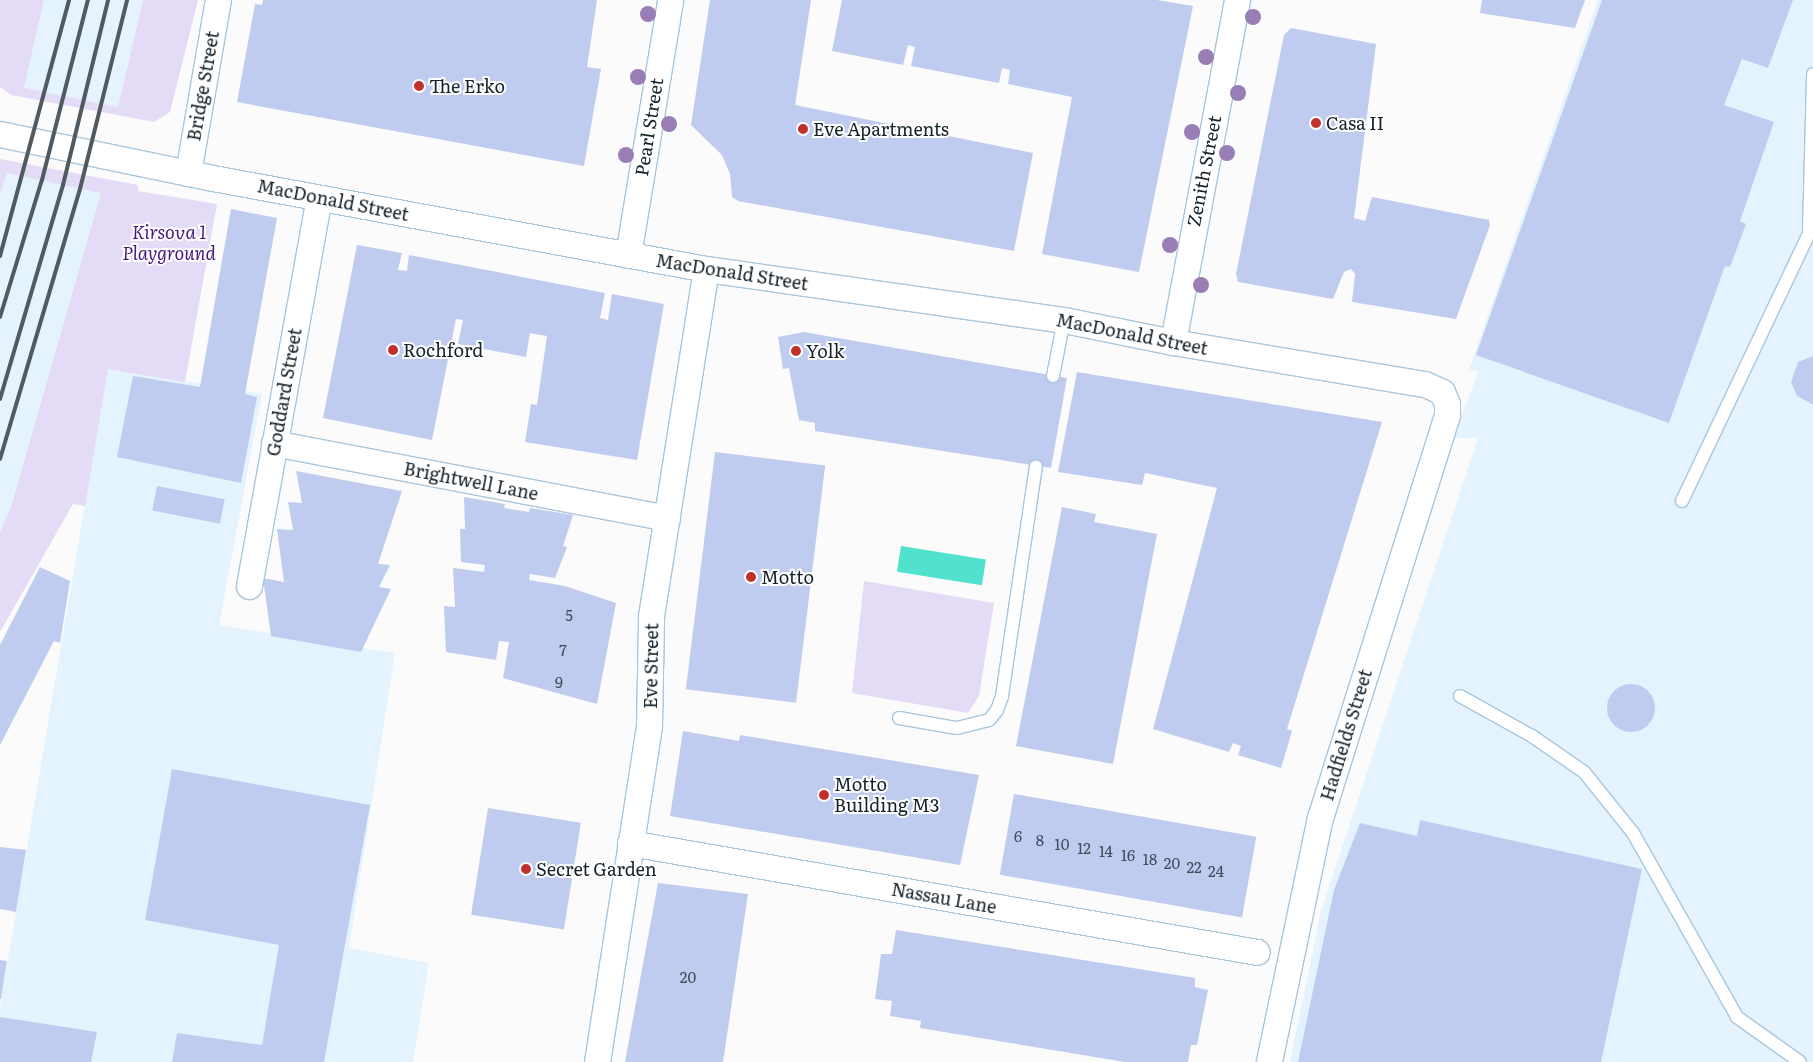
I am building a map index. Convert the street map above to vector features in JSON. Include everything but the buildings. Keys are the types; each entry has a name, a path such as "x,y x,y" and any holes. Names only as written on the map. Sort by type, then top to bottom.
{"street":[{"name":"Bridge Street","path":"188,173 218,0"},
{"name":"Pearl Street","path":"628,255 670,0"},
{"name":"Zenith Street","path":"1173,342 1237,0"},
{"name":"MacDonald Street","path":"0,134 188,173 706,269 1064,320 1173,342 1425,384 1442,392 1447,404 1447,415"},
{"name":"Goddard Street","path":"249,586 319,198"},
{"name":"Eve Street","path":"597,1062 649,725 651,616 706,269"},
{"name":"Hadfields Street","path":"1268,1062 1320,817 1447,415"},
{"name":"Brightwell Lane","path":"274,443 667,518"},
{"name":"Nassau Lane","path":"630,843 1257,952"}],"lane":[{"path":"1682,501 1811,227 1813,74"},
{"path":"1053,376 1064,320"},
{"path":"899,718 957,728 989,720 996,710 1002,696 1036,466"},
{"path":"1460,696 1532,736 1584,772 1633,832 1738,1017 1800,1062"}],"shaded area":[{"path":"44,0 143,0 118,107 24,88"},
{"path":"1598,0 1813,0 1813,1062 1290,1062 1321,911 1478,438 1454,438 1478,372 1469,370"},
{"path":"6,173 101,192 11,507 0,532 0,194"},
{"path":"108,368 262,394 219,625 395,653 349,948 429,963 413,1062 0,1062 0,1007"},
{"path":"901,546 986,559 982,585 897,572"}],"green space":[{"path":"0,0 44,0 24,88 118,107 143,0 198,0 170,112 154,122 11,95 0,87"},
{"name":"Kirsova 1 Playground","path":"0,159 138,185 138,191 217,204 185,382 108,369 85,506 73,504 0,632 0,532 11,507 101,193 7,173 0,194"},
{"path":"864,581 994,603 979,696 968,713 852,693"}],"railway":[{"path":"0,256 69,0"},
{"path":"0,317 42,180 88,0"},
{"path":"0,399 63,185 108,0"},
{"path":"0,459 80,189 127,0"}],"place":[{"name":"The Erko","path":"419,86"},
{"name":"Casa II","path":"1316,123"},
{"name":"Eve Apartments","path":"803,129"},
{"name":"Rochford","path":"393,350"},
{"name":"Yolk","path":"796,351"},
{"name":"Motto","path":"751,577"},
{"name":"Motto Building M3","path":"824,795"},
{"name":"Secret Garden","path":"526,869"}]}
